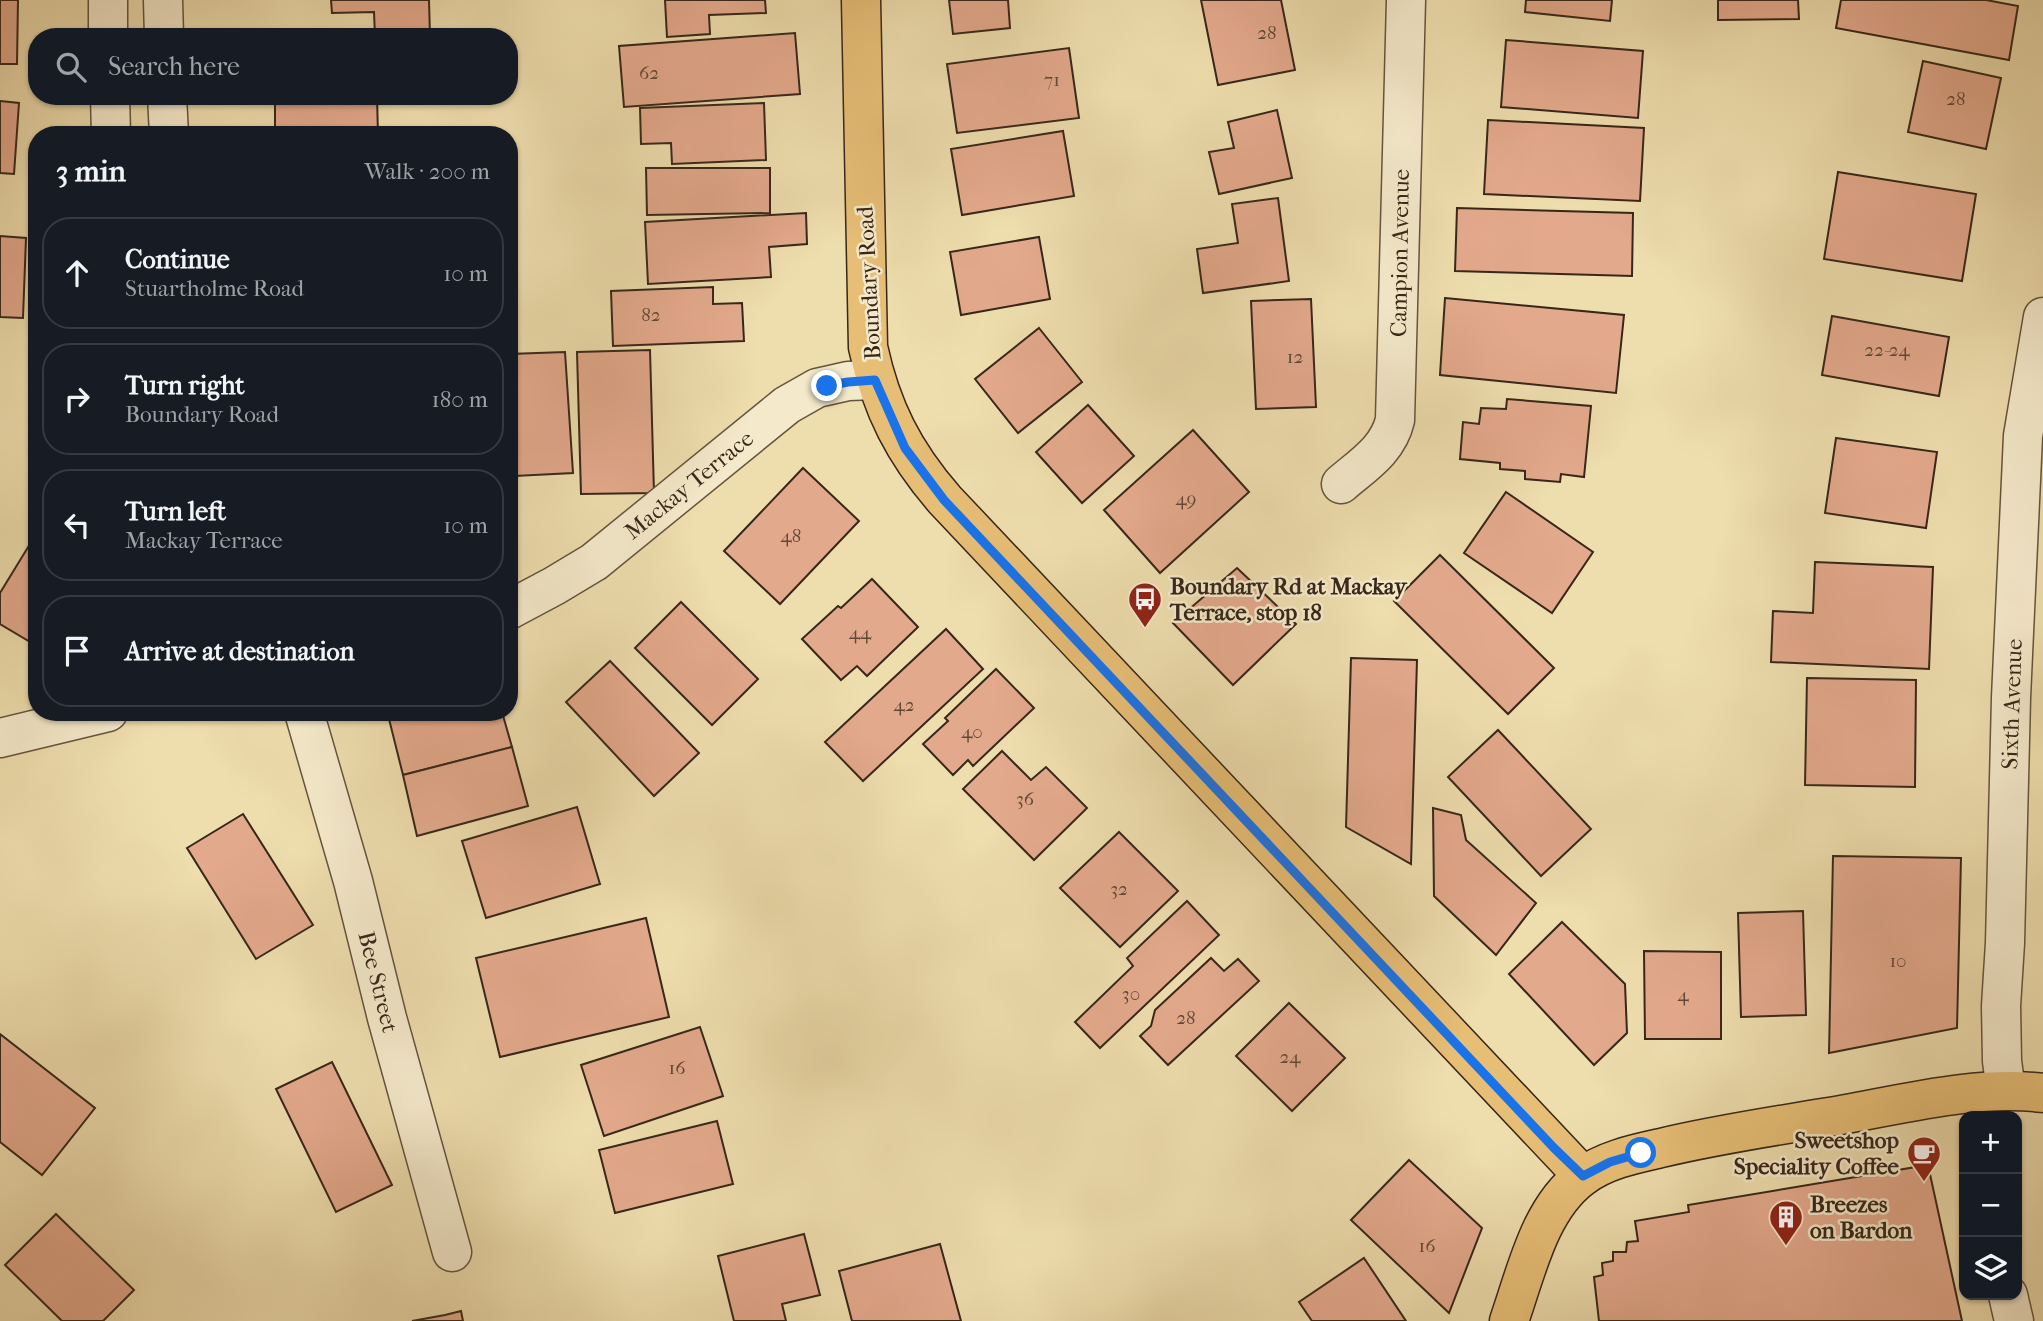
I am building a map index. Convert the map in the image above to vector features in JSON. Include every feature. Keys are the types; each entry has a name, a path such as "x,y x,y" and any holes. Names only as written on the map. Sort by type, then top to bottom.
{"main road":[{"name":"Boundary Road","path":"861,0 868,347 875,380 905,448 944,500 1583,1176"},
{"path":"1509,1321 1550,1213 1566,1191 1583,1176 1610,1162 1704,1138 1962,1105 2006,1091 2043,1093"}],"street":[{"path":"108,0 108,28"},
{"path":"163,0 164,28"},
{"name":"Campion Avenue","path":"1341,484 1377,454 1392,432 1395,420 1406,0"},
{"path":"110,105 111,126"},
{"path":"167,105 169,126"},
{"name":"Sixth Avenue","path":"2006,1091 2002,1061 2001,1006 2011,698 2023,449 2042,322"},
{"name":"Mackay Terrace","path":"518,605 594,562 787,405 817,388 875,380"},
{"path":"0,738 71,721"},
{"name":"Bee Street","path":"307,721 452,1252"},
{"path":"2009,1300 2014,1321"}],"building":[{"path":"0,0 18,0 17,64 0,64"},
{"path":"331,0 429,0 430,28 375,28 374,12 332,13"},
{"path":"665,0 765,0 766,13 709,15 710,34 667,37"},
{"path":"949,0 1008,0 1010,28 953,34"},
{"path":"1201,0 1281,0 1295,70 1218,85"},
{"path":"1526,0 1612,0 1610,21 1525,12"},
{"path":"1718,0 1798,0 1799,19 1718,20"},
{"path":"1841,0 1986,0 2018,6 2009,60 1836,28"},
{"path":"795,33 800,94 624,107 619,46"},
{"path":"1506,40 1643,51 1638,118 1501,107"},
{"path":"1069,48 1079,118 957,133 947,64"},
{"path":"1923,61 2001,78 1986,149 1908,132"},
{"path":"0,101 19,103 14,174 0,173"},
{"path":"764,103 766,160 672,164 671,143 641,144 640,108"},
{"path":"275,105 377,105 378,126 275,126"},
{"path":"1277,110 1292,178 1219,194 1209,152 1234,148 1228,122"},
{"path":"1488,120 1644,128 1640,201 1484,194"},
{"path":"1063,131 1074,196 962,215 951,149"},
{"path":"646,168 770,168 770,213 647,215"},
{"path":"1838,172 1976,194 1962,281 1824,259"},
{"path":"1278,198 1289,281 1203,293 1197,249 1238,243 1232,204"},
{"path":"1457,208 1633,213 1632,276 1455,271"},
{"path":"806,213 807,244 769,247 771,277 648,284 645,222"},
{"path":"0,236 26,238 23,318 0,317"},
{"path":"1039,237 1050,299 961,315 950,252"},
{"path":"713,287 713,304 742,303 744,341 613,346 611,291"},
{"path":"1445,298 1624,315 1616,393 1440,375"},
{"path":"1311,299 1316,407 1256,409 1251,301"},
{"path":"1832,316 1949,337 1939,396 1822,375"},
{"path":"1039,328 1082,382 1018,433 975,379"},
{"path":"650,350 654,493 581,494 577,352"},
{"path":"565,352 573,473 518,476 518,354"},
{"path":"1507,399 1591,406 1584,477 1561,474 1560,482 1525,479 1525,471 1500,469 1500,463 1460,459 1463,422 1479,424 1481,408 1506,409"},
{"path":"1088,405 1134,456 1082,503 1036,452"},
{"path":"1193,430 1249,492 1160,573 1104,510"},
{"path":"1836,438 1937,452 1926,528 1825,513"},
{"path":"803,468 859,521 780,604 724,551"},
{"path":"1506,492 1593,552 1552,613 1464,553"},
{"path":"28,547 28,641 0,624 0,593"},
{"path":"1440,555 1554,668 1508,714 1394,601"},
{"path":"1815,562 1933,567 1929,669 1771,662 1773,611 1813,613"},
{"path":"1237,568 1296,624 1233,685 1173,623"},
{"path":"872,579 918,627 867,676 857,666 841,680 802,639"},
{"path":"681,602 758,679 712,725 635,648"},
{"path":"946,629 983,669 863,781 825,742"},
{"path":"1351,658 1417,660 1411,864 1346,827"},
{"path":"610,661 699,753 654,796 566,702"},
{"path":"996,669 1034,708 973,766 968,760 953,775 923,744 948,721 945,718"},
{"path":"1807,678 1916,680 1915,787 1805,785"},
{"path":"390,721 505,721 512,747 403,775"},
{"path":"1498,730 1591,829 1541,876 1448,777"},
{"path":"512,747 528,806 417,836 403,775"},
{"path":"1002,751 1031,780 1046,767 1087,808 1034,860 963,789"},
{"path":"577,807 600,884 486,918 462,841"},
{"path":"1433,808 1461,815 1466,840 1536,903 1496,955 1434,896"},
{"path":"243,814 313,925 256,959 187,848"},
{"path":"1119,832 1178,891 1120,947 1060,888"},
{"path":"1833,856 1961,858 1957,1028 1829,1053"},
{"path":"1187,901 1219,935 1100,1048 1075,1022 1133,966 1127,958"},
{"path":"1803,911 1806,1015 1741,1017 1738,913"},
{"path":"646,918 669,1017 500,1057 476,958"},
{"path":"1562,922 1625,984 1627,1033 1594,1065 1509,974"},
{"path":"1644,951 1721,952 1721,1039 1645,1039"},
{"path":"1211,958 1224,971 1238,959 1259,981 1168,1065 1140,1036 1151,1026 1155,1010"},
{"path":"1289,1003 1345,1058 1292,1111 1236,1056"},
{"path":"700,1027 723,1096 604,1136 581,1065"},
{"path":"0,1034 95,1108 42,1175 0,1142"},
{"path":"332,1062 392,1185 336,1212 276,1089"},
{"path":"717,1121 733,1184 615,1213 599,1150"},
{"path":"1409,1160 1482,1228 1449,1313 1351,1220"},
{"name":"Breezes on Bardon","path":"1928,1165 1962,1321 1599,1321 1594,1277 1603,1275 1602,1263 1613,1261 1613,1252 1626,1252 1627,1242 1638,1241 1635,1221 1689,1212 1688,1205"},
{"path":"56,1214 134,1290 103,1321 62,1321 5,1265"},
{"path":"804,1234 820,1295 782,1304 786,1321 734,1321 718,1256"},
{"path":"940,1244 961,1321 852,1321 839,1271"},
{"path":"1364,1258 1406,1321 1312,1321 1299,1302"},
{"path":"461,1311 463,1321 412,1321 445,1315"}],"place":[{"name":"Boundary Rd at Mackay Terrace, stop 18","path":"1145,629"},
{"name":"Sweetshop Speciality Coffee","path":"1924,1183"},
{"name":"Breezes on Bardon","path":"1786,1247"}],"route":[{"path":"827,386 875,380 905,448 944,500 1583,1176 1610,1162 1641,1153"}]}
